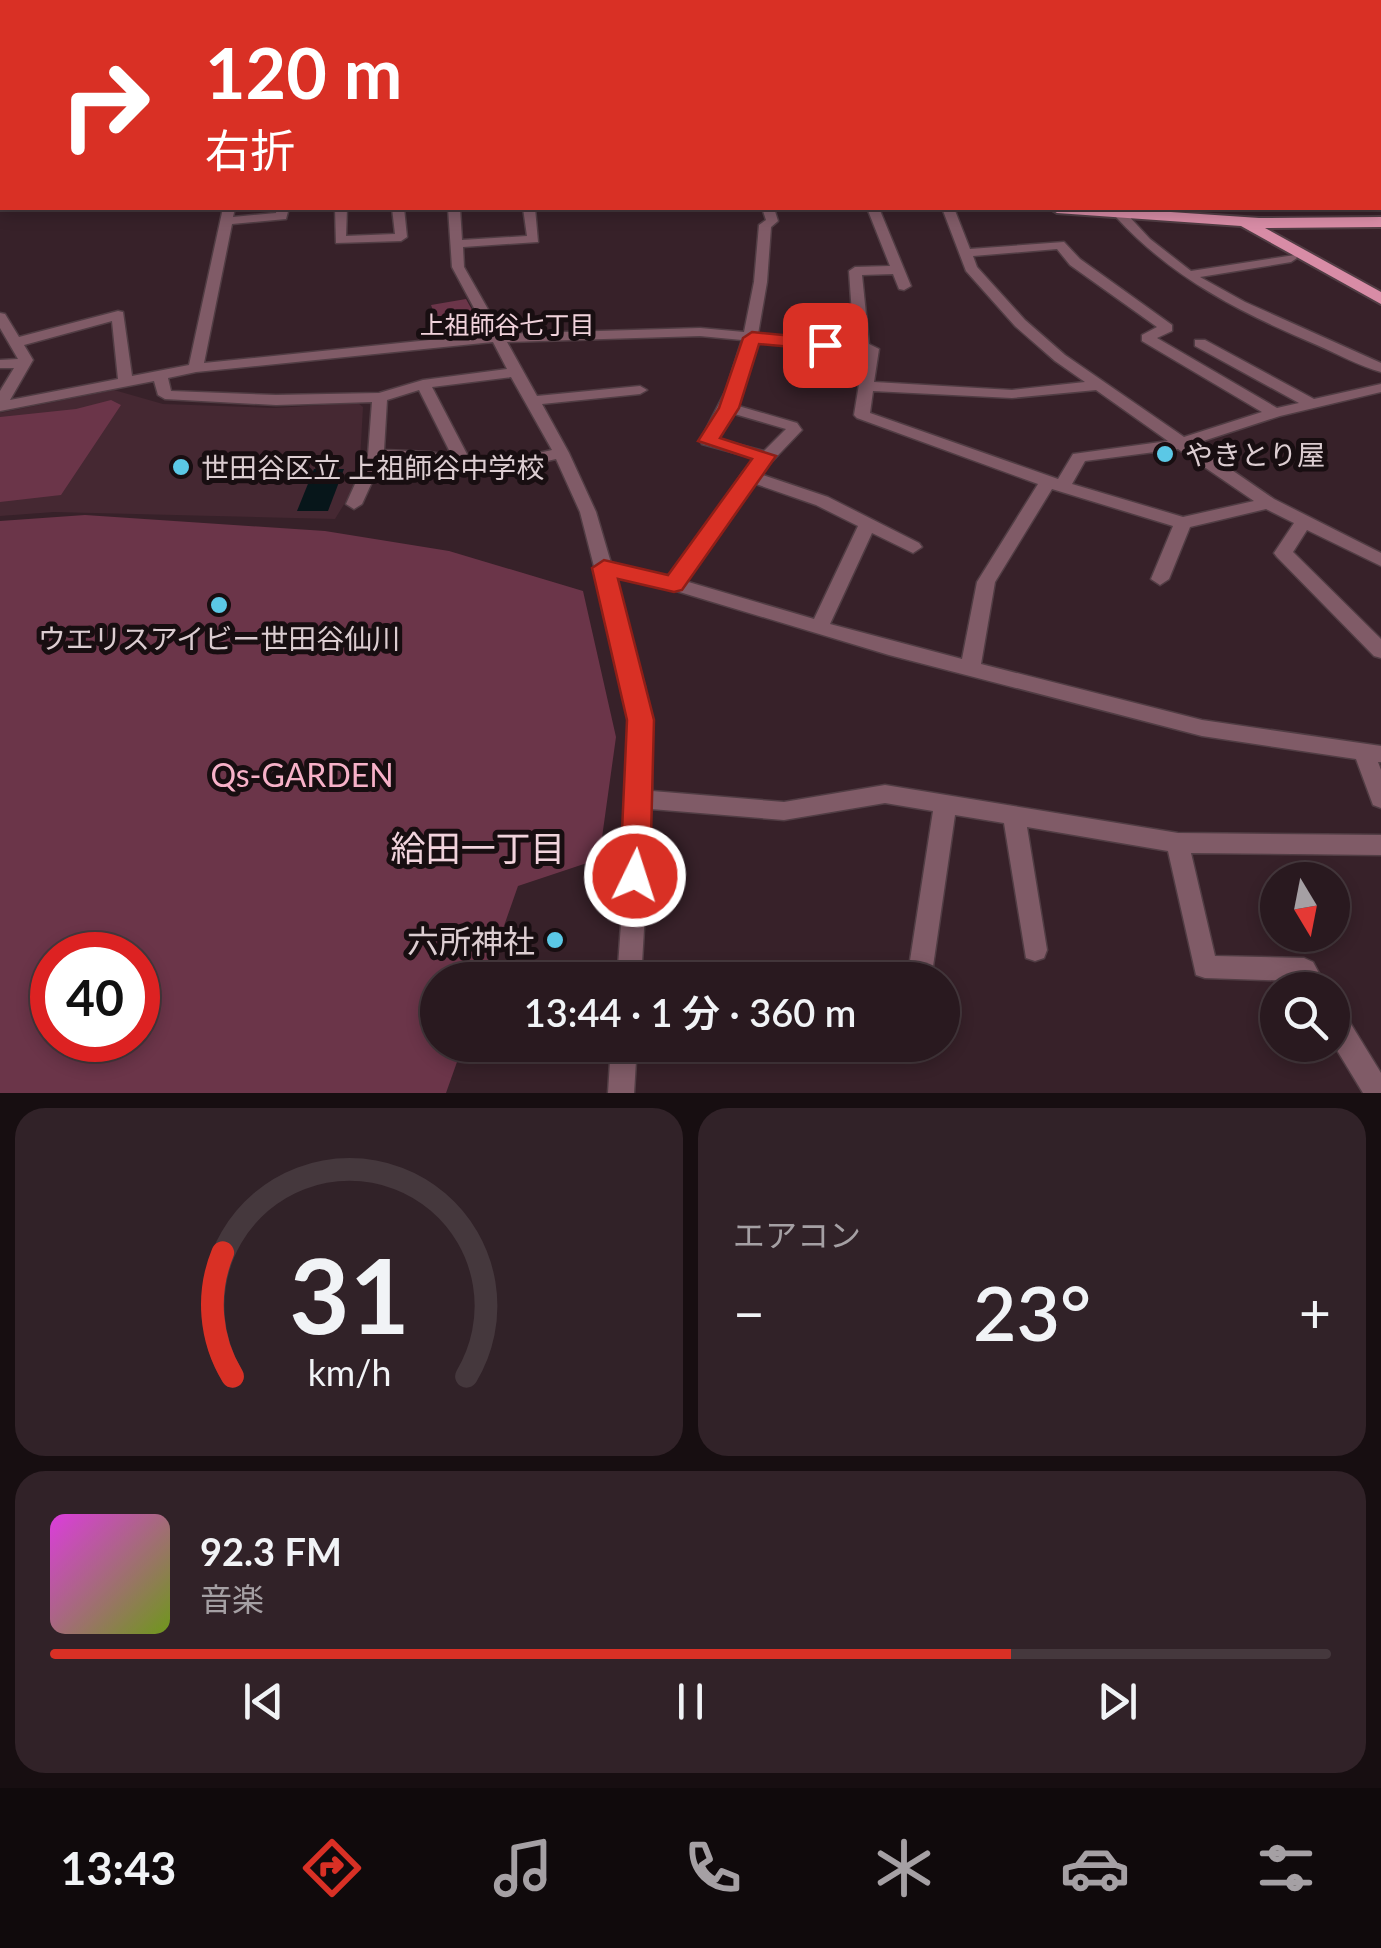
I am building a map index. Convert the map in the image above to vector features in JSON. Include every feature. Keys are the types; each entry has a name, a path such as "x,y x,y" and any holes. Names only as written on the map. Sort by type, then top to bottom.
{"main road":[{"path":"1078,210 1244,222 1381,222"},
{"path":"1222,210 1381,299"}],"street":[{"path":"357,0 367,0"},
{"path":"196,368 228,214 282,216 283,210"},
{"path":"341,210 340,240 401,237 398,210"},
{"path":"454,210 458,267 561,453 588,512 641,720 641,799 629,962"},
{"path":"458,244 534,239 529,210"},
{"path":"765,456 708,441 729,408 752,338 760,302 764,224 772,221 769,210"},
{"path":"874,210 904,286"},
{"path":"949,210 965,253 984,286 1020,323 1178,444 1268,503 1381,560"},
{"path":"1120,214 1141,241 1188,275 1381,368"},
{"path":"965,253 1060,245 1076,262 1167,328 1146,338 1274,413"},
{"path":"1188,275 1291,258"},
{"path":"862,348 855,270 896,270"},
{"path":"18,342 118,314 125,380"},
{"path":"0,317 18,342 24,363 0,404"},
{"path":"0,404 196,368 495,338 675,331 872,350 862,415 1055,484 1183,523 1268,503"},
{"path":"1200,343 1312,404"},
{"path":"0,364 24,363"},
{"path":"160,374 165,395 276,400 380,396 423,384 514,372"},
{"path":"423,384 464,464"},
{"path":"867,386 1012,394 1096,384"},
{"path":"970,666 986,582 1055,484 1079,457 1178,444 1274,413 1381,388"},
{"path":"530,401 640,390"},
{"path":"354,504 376,456 380,396"},
{"path":"674,584 749,476 794,430 792,426 729,408"},
{"path":"376,456 430,457 499,468 561,453"},
{"path":"749,476 868,522 913,546"},
{"path":"820,626 868,522"},
{"path":"1304,522 1283,553 1381,651"},
{"path":"1160,579 1183,523"},
{"path":"604,568 674,584 889,648 1202,728 1372,753 1381,799"},
{"path":"641,799 784,811 885,794 1178,843 1381,845"},
{"path":"922,962 946,807"},
{"path":"1014,818 1034,950"},
{"path":"1178,843 1206,967 1305,972"},
{"path":"1350,1047 1378,1093"},
{"path":"622,1093 623,1062"}],"shaded area":[{"name":"世田谷区立 上祖師谷中学校","path":"114,390 163,404 274,408 358,403 363,407 359,480 335,519 54,512 0,516 0,413"},
{"path":"314,469 344,469 328,511 297,511"}],"green space":[{"path":"466,299 476,317 466,319 471,331 443,337 431,305"},
{"path":"111,400 121,405 61,495 0,502 0,417 76,409"},
{"name":"Qs-GARDEN","path":"85,515 325,531 449,551 583,591 616,737 599,859 518,886 491,962 420,962 420,1062 457,1062 446,1093 0,1093 0,521"}],"place":[{"name":"やきとり屋","path":"1165,454"},
{"name":"世田谷区立 上祖師谷中学校","path":"181,467"},
{"name":"ウエリスアイビー世田谷仙川","path":"219,605"},
{"name":"六所神社","path":"555,940"}],"district":[{"name":"上祖師谷七丁目","path":"507,324"},
{"name":"給田一丁目","path":"478,847"}],"route":[{"path":"635,876 641,799 641,720 604,568 674,584 765,456 708,441 729,408 752,338 825,345"}]}
